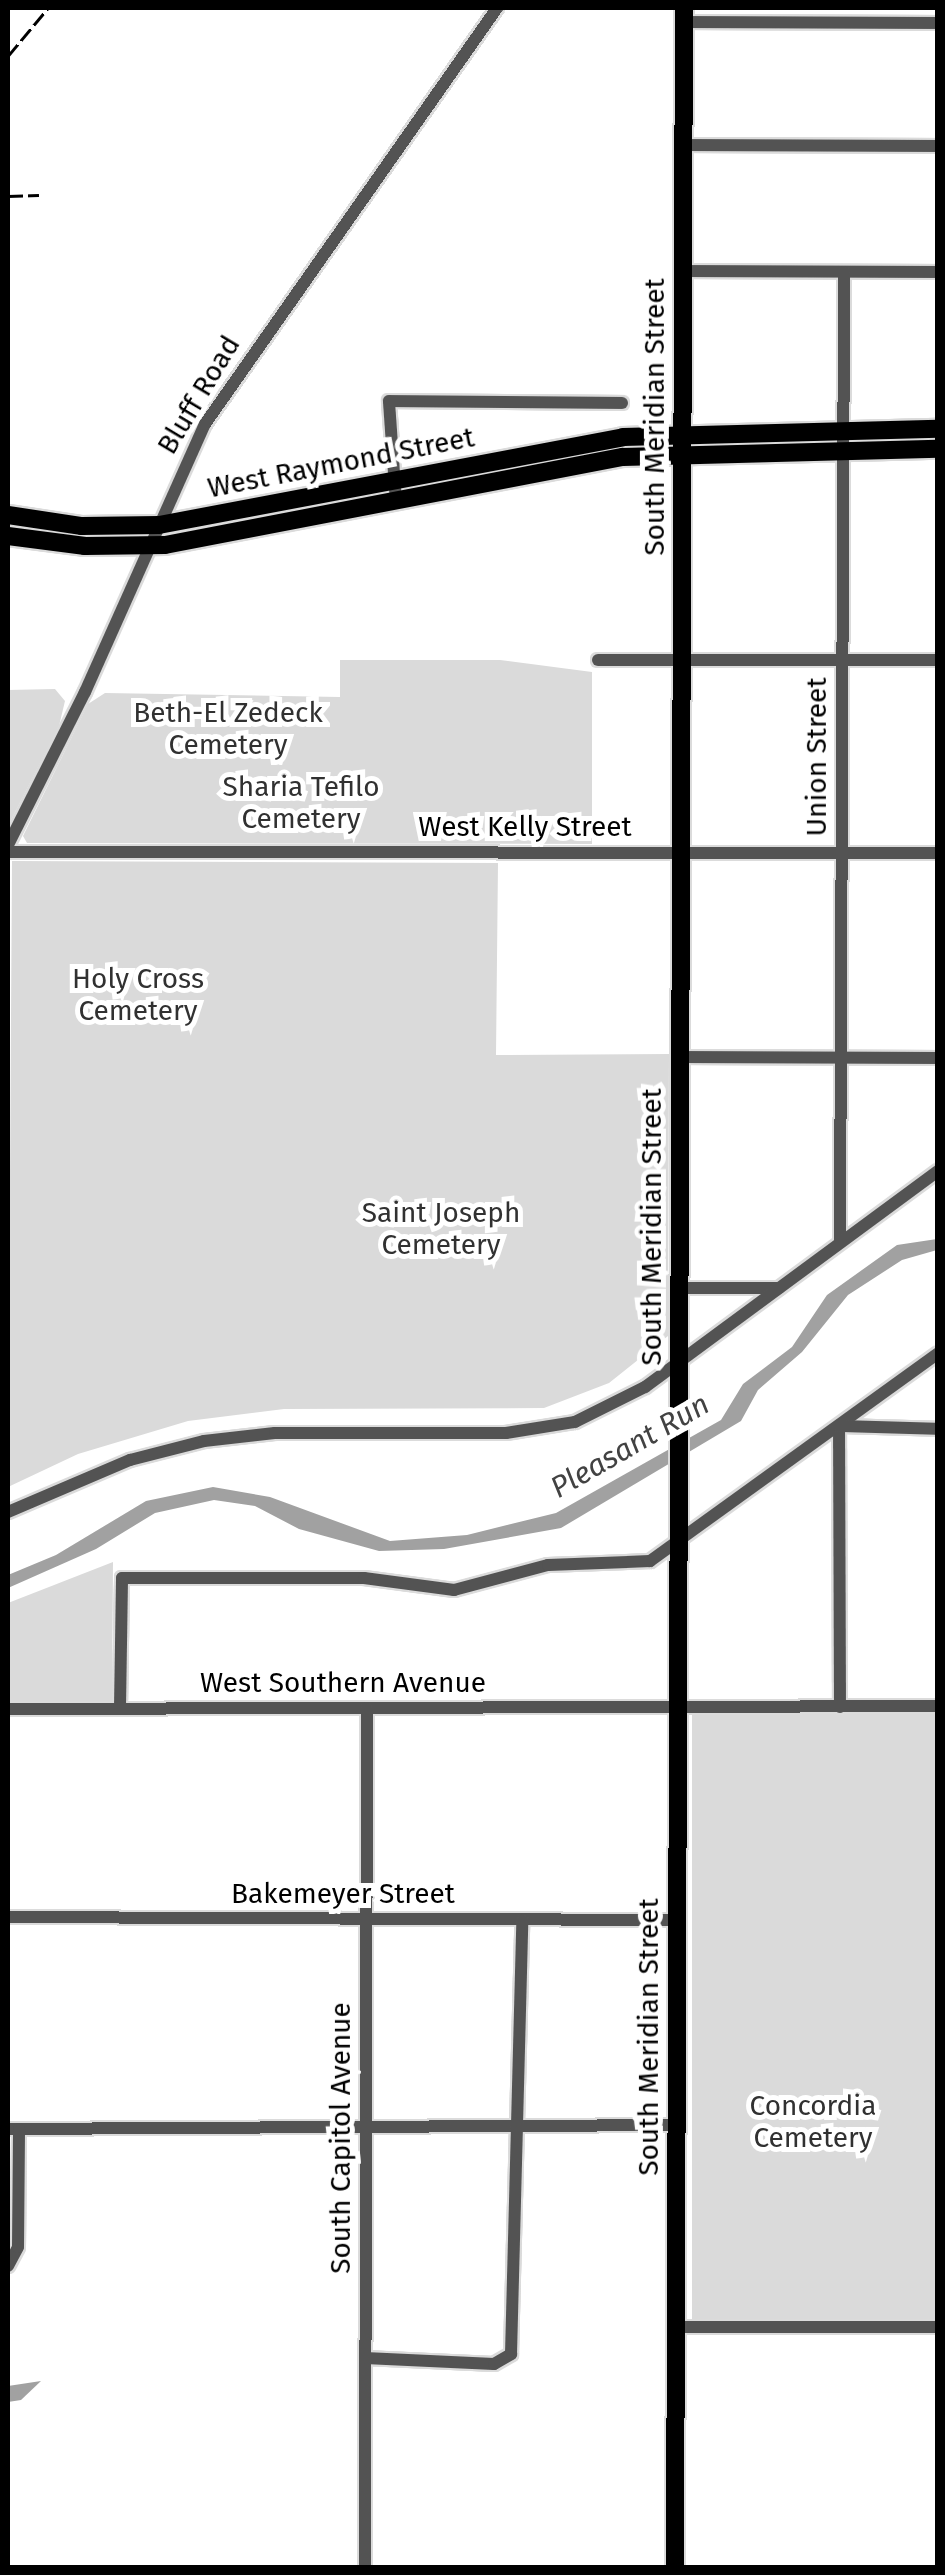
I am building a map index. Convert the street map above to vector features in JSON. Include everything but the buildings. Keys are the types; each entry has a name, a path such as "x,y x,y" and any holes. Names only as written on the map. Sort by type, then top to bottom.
{"main road":[{"name":"South Meridian Street","path":"675,2568 684,15"},
{"name":"West Raymond Street","path":"8,515 82,526 158,525 584,444 684,432 938,429"},
{"name":"West Raymond Street","path":"8,536 147,546 396,502 590,462 683,452 938,449"}],"street":[{"name":"Bluff Road","path":"8,849 85,692 147,546 205,424 498,8"},
{"path":"684,15 938,23"},
{"path":"684,145 938,146"},
{"path":"683,271 938,272"},
{"name":"Union Street","path":"840,1242 844,272"},
{"path":"396,502 389,401 622,402"},
{"path":"598,660 938,660"},
{"name":"West Kelly Street","path":"8,849 938,853"},
{"path":"680,1057 938,1058"},
{"path":"8,1512 130,1460 204,1440 274,1433 543,1430 601,1412 680,1362 938,1171"},
{"path":"679,1288 779,1288"},
{"path":"120,1707 122,1578 364,1578 460,1590 548,1565 645,1562 679,1544 938,1353"},
{"path":"838,1426 938,1429"},
{"path":"838,1426 840,1707"},
{"name":"West Southern Avenue","path":"8,1710 120,1707 678,1711 938,1706"},
{"name":"South Capitol Avenue","path":"365,2568 367,1708"},
{"name":"Bakemeyer Street","path":"8,1917 678,1920"},
{"path":"365,2358 494,2364 511,2354 515,2330 522,1920"},
{"path":"8,2266 18,2247 13,2129 676,2125"},
{"path":"676,2327 938,2326"}],"green space":[{"path":"340,660 500,660 592,672 592,844 27,843 23,836 88,704 105,693 340,697"},
{"path":"55,689 65,701 59,726 8,826 8,690"},
{"path":"12,861 498,863 496,1055 669,1054 668,1336 609,1383 544,1408 284,1409 188,1421 78,1454 8,1487"},
{"path":"113,1562 112,1705 8,1707 8,1603"},
{"name":"Concordia Cemetery","path":"692,1713 937,1713 937,2320 692,2320"}],"shaded area":[{"name":"Pleasant Run","path":"937,1239 937,1250 902,1260 848,1295 802,1352 758,1390 741,1421 561,1528 444,1549 379,1551 299,1529 255,1506 214,1500 155,1513 96,1549 8,1588 8,1575 56,1555 146,1501 213,1487 270,1497 390,1541 467,1535 556,1513 721,1420 743,1384 792,1347 827,1295 897,1245"},
{"path":"41,2381 21,2400 8,2402 8,2386"}],"railway":[{"path":"8,56 48,8"},
{"path":"8,196 39,195"}],"park label":[{"name":"Beth-El Zedeck Cemetery","path":"228,729"},
{"name":"Sharia Tefilo Cemetery","path":"301,803"},
{"name":"Holy Cross Cemetery","path":"138,995"},
{"name":"Saint Joseph Cemetery","path":"441,1229"}]}
